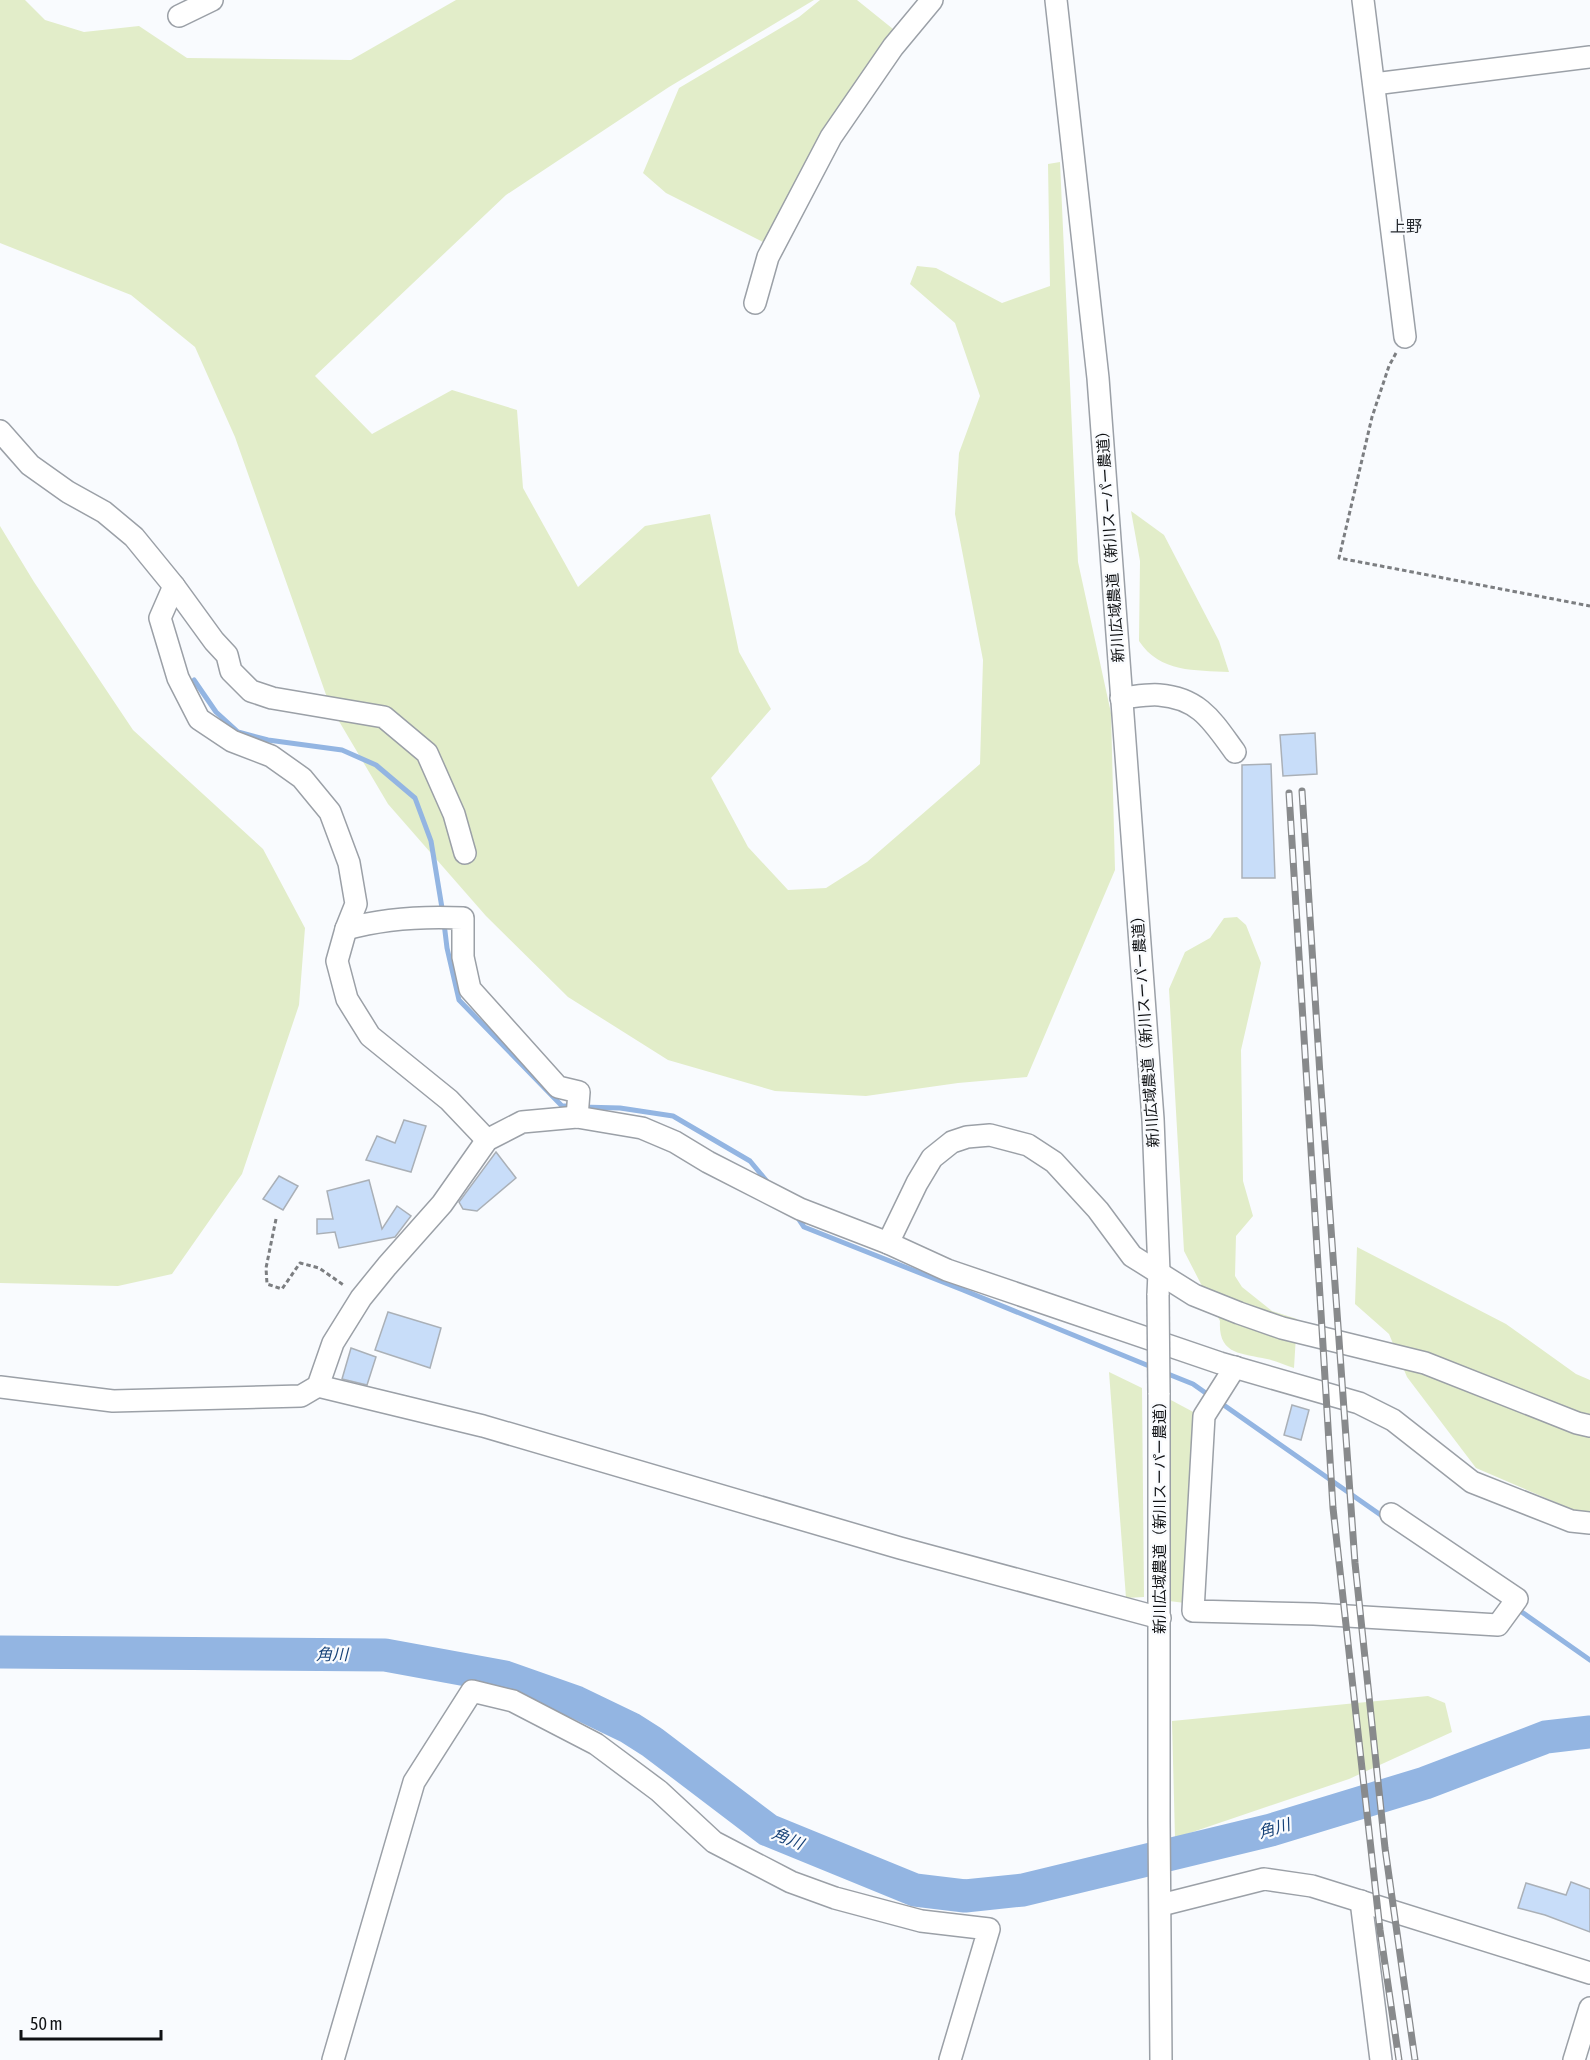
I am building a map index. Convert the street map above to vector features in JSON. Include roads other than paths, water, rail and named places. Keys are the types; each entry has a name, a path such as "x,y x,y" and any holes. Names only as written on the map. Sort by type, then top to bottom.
{"street":[{"path":"179,16 212,0"},
{"path":"755,303 768,256 831,137 893,47 932,0"},
{"name":"新川広域農道（新川スーパー農道）","path":"1056,0 1098,378 1152,1107 1159,1272 1161,2060"},
{"path":"1363,0 1405,337"},
{"path":"1374,84 1590,57"},
{"path":"0,431 30,465 68,492 104,512 134,537 227,655 231,671 251,691 272,698 384,717 427,753 454,814 465,853"},
{"path":"174,586 159,618 178,678 199,718 232,741 271,756 302,778 330,812 349,863 356,904 346,929 338,961 347,999 370,1036 449,1100 487,1140"},
{"path":"1121,698 1159,695 1191,702 1210,718 1235,752"},
{"path":"346,929 373,921 431,916 463,918 463,957 470,989 558,1087 579,1092 577,1117"},
{"path":"0,1387 113,1401 301,1396 318,1386 333,1343 360,1298 442,1204 487,1140 522,1122 577,1117 642,1128 675,1142 708,1162 800,1209 888,1243 947,1270 1235,1367 1359,1403 1393,1420 1472,1482 1570,1521 1590,1523"},
{"path":"888,1243 932,1158 952,1143 967,1137 990,1135 1028,1145 1054,1162 1098,1210 1132,1256 1194,1295 1239,1313 1292,1330 1425,1363 1577,1423 1590,1426"},
{"path":"1235,1367 1204,1416 1193,1611 1314,1614 1498,1625 1517,1599 1391,1514"},
{"path":"318,1386 483,1426 889,1545 1160,1618"},
{"path":"333,2060 414,1782 472,1691 513,1701 596,1744 658,1791 714,1842 791,1882 835,1898 921,1921 989,1929 950,2060"},
{"path":"1160,1899 1264,1879 1312,1886 1590,1973"},
{"path":"1361,1901 1382,2060"},
{"path":"1574,2060 1590,2008"}],"waterway":[{"path":"194,680 216,712 238,732 268,740 342,750 376,765 415,798 431,841 443,914"},
{"path":"444,923 447,948 459,1000 562,1106 572,1106"},
{"path":"581,1107 620,1108 673,1116 750,1161 770,1185"},
{"path":"796,1215 804,1227 1154,1368"},
{"path":"1163,1372 1193,1384 1210,1396"},
{"path":"1218,1401 1385,1518"},
{"path":"1516,1608 1590,1660"},
{"name":"角川","path":"0,1652 385,1655 505,1677 576,1702 630,1728 652,1742 768,1830 915,1890 965,1896 1023,1890 1271,1830 1425,1783 1546,1737 1590,1732"}],"railway":[{"path":"1302,791 1355,1563 1385,1848 1415,2060"},
{"path":"1289,793 1333,1508 1380,1930 1399,2060"}],"district":[{"name":"上野","path":"1406,226"}]}
